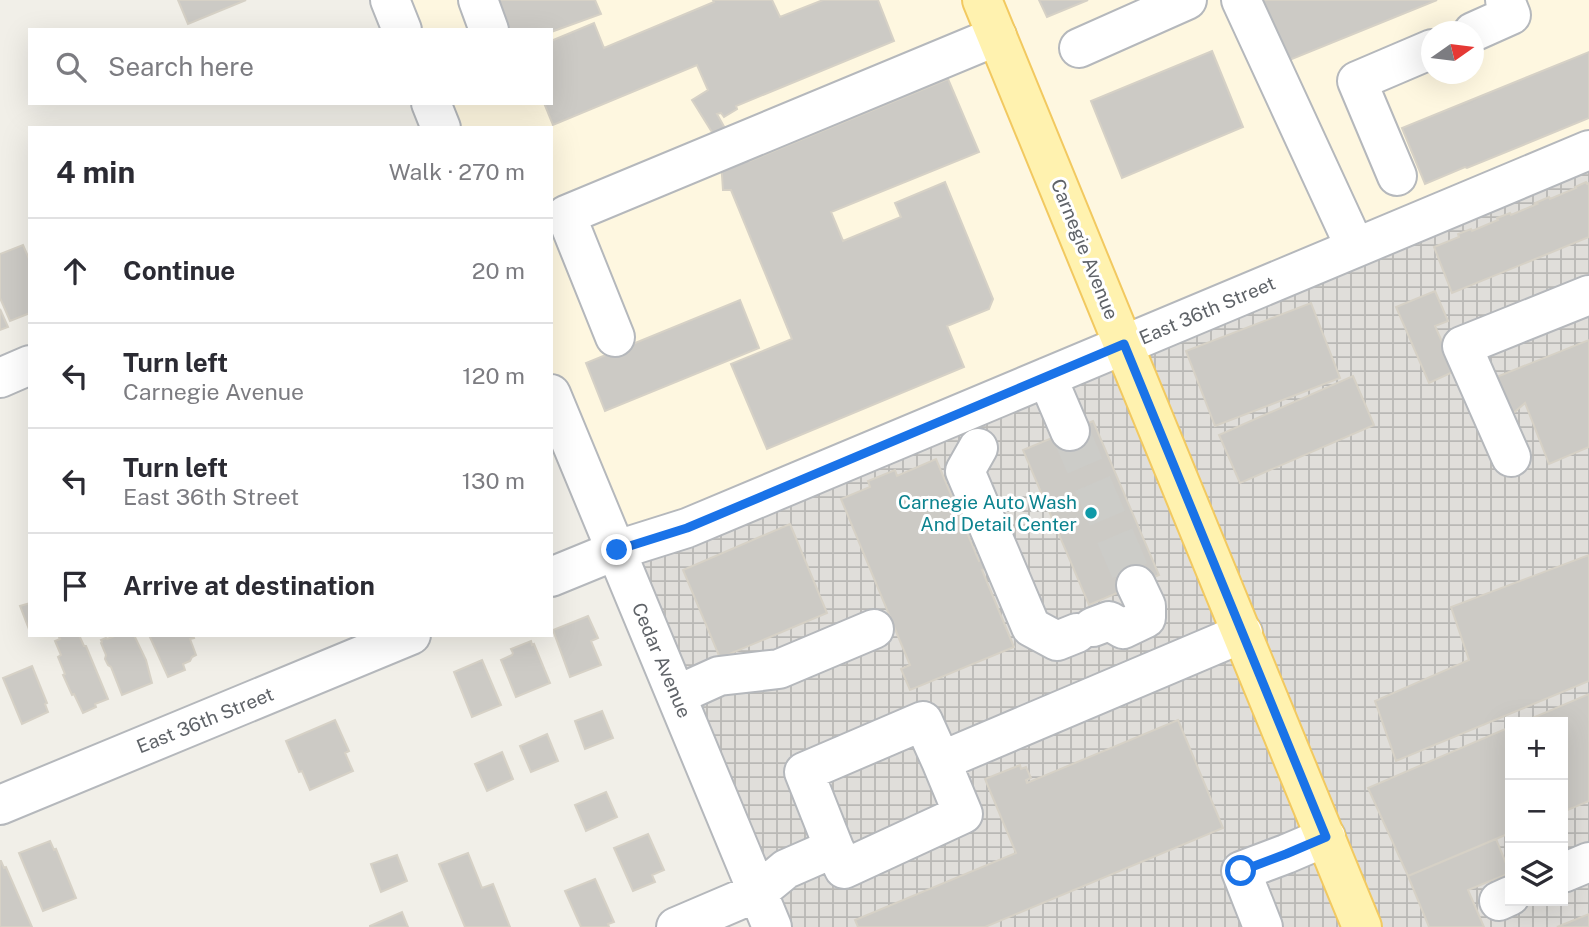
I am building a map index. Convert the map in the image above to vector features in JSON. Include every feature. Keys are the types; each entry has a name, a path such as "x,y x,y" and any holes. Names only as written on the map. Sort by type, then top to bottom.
{"main road":[{"name":"Carnegie Avenue","path":"982,0 1362,927"}],"street":[{"path":"390,0 401,28"},
{"path":"478,0 488,28"},
{"path":"1079,48 1187,0"},
{"path":"1241,0 1354,247"},
{"path":"1484,27 1511,15 1505,0"},
{"path":"615,337 566,215 997,36"},
{"path":"1397,176 1357,81 1421,54"},
{"path":"432,105 440,126"},
{"name":"East 36th Street","path":"553,576 617,550 687,528 1589,150"},
{"path":"1511,457 1462,346 1589,295"},
{"path":"0,378 28,366"},
{"path":"1047,377 1070,430"},
{"name":"Cedar Avenue","path":"553,399 772,927"},
{"path":"962,412 1046,607"},
{"path":"978,448 965,471 1031,627 1057,640 1109,621 1123,629 1146,618 1146,606 1136,585"},
{"path":"677,695 719,676 779,669 874,629"},
{"path":"941,761 1243,633"},
{"name":"East 36th Street","path":"0,805 406,637"},
{"path":"923,720 941,761 963,814 844,869 804,772 923,720"},
{"path":"1263,927 1241,871 1326,837"},
{"path":"677,927 758,892 786,869 834,848"},
{"path":"1568,871 1589,862"}],"shaded area":[{"path":"390,0 1589,0 1589,150 617,550 553,399 553,126 440,126 432,105 553,105 553,28 401,28"},
{"path":"1589,150 1589,927 772,927 617,550"}],"building":[{"path":"178,0 246,0 188,24"},
{"path":"498,0 595,0 601,14 553,31 553,28 507,28"},
{"path":"713,0 772,0 780,17 823,0 878,0 894,41 736,106 737,109 724,117 721,113 717,114 731,139 720,145 692,100 708,90 697,65 553,125 545,105 553,105 553,40 594,23 604,48 714,2"},
{"path":"1039,0 1088,0 1047,17"},
{"path":"1437,0 1287,61 1262,1"},
{"path":"1212,51 1243,127 1122,178 1091,101"},
{"path":"1589,52 1589,118 1425,184 1402,128"},
{"path":"948,79 979,152 831,212 843,241 901,217 895,203 945,182 993,299 989,309 947,326 964,367 767,449 731,364 792,339 731,190 723,190 721,161 750,161"},
{"path":"1589,183 1589,237 1452,293 1434,247 1459,237 1458,234 1471,229 1472,231"},
{"path":"23,245 28,256 28,314 10,321 0,298 0,254"},
{"path":"1435,291 1448,321 1435,326 1455,371 1429,383 1396,307"},
{"path":"740,300 759,348 605,411 586,363"},
{"path":"1311,303 1340,378 1215,426 1186,351"},
{"path":"0,309 8,327 0,330"},
{"path":"1589,340 1589,447 1549,464 1525,403 1509,417 1494,378"},
{"path":"1353,376 1374,425 1240,483 1219,435"},
{"name":"Carnegie Auto Wash And Detail Center","path":"1093,421 1159,575 1089,605 1023,450"},
{"path":"936,459 979,561 984,559 987,568 982,570 1014,647 910,690 901,669 910,665 841,499 870,487 868,481 895,470 897,476"},
{"path":"790,524 827,613 720,658 683,570"},
{"path":"1589,555 1589,681 1396,761 1375,701 1469,660 1451,607"},
{"path":"28,604 28,627 20,606"},
{"path":"588,616 598,638 591,641 601,665 570,677 553,630"},
{"path":"59,637 80,637 108,699 83,713 63,675 65,674 58,657 61,655 55,641 60,639"},
{"path":"135,637 146,660 152,683 122,695 105,659 101,640"},
{"path":"150,637 194,637 190,639 196,655 183,664 185,670 168,677"},
{"path":"531,641 550,683 516,697 501,660 512,655 511,649"},
{"path":"482,660 501,705 472,717 454,672"},
{"path":"32,666 48,712 22,724 3,678"},
{"path":"1589,694 1589,801 1568,810 1568,717 1535,717"},
{"path":"602,711 613,738 585,749 575,721"},
{"path":"335,720 349,751 345,753 353,771 310,790 286,741"},
{"path":"1178,720 1223,828 985,927 858,927 855,920 1016,853 985,779 1020,765 1021,769 1026,767 1031,778 1026,780 1027,783"},
{"path":"1505,729 1505,835 1408,876 1368,788"},
{"path":"547,734 558,761 531,772 520,746"},
{"path":"502,752 513,779 487,791 475,764"},
{"path":"606,792 617,817 586,831 575,805"},
{"path":"648,834 664,870 652,875 655,882 633,891 614,848"},
{"path":"1496,839 1505,861 1505,875 1468,890 1484,927 1429,927 1408,876"},
{"path":"50,841 54,850 56,849 76,898 43,911 19,853"},
{"path":"468,853 482,888 493,884 510,927 465,927 439,864"},
{"path":"397,855 407,881 381,892 371,864"},
{"path":"0,861 4,868 6,867 32,927 0,927"},
{"path":"595,879 614,922 608,924 609,927 581,927 565,891"},
{"path":"402,912 408,927 370,927 370,926"},
{"path":"1589,914 1589,927 1557,927"}],"tunnel":[{"path":"1070,431 1136,585"}],"place":[{"name":"Carnegie Auto Wash And Detail Center","path":"1091,513"}],"route":[{"path":"617,550 687,528 1124,344 1326,837 1241,871"}]}
